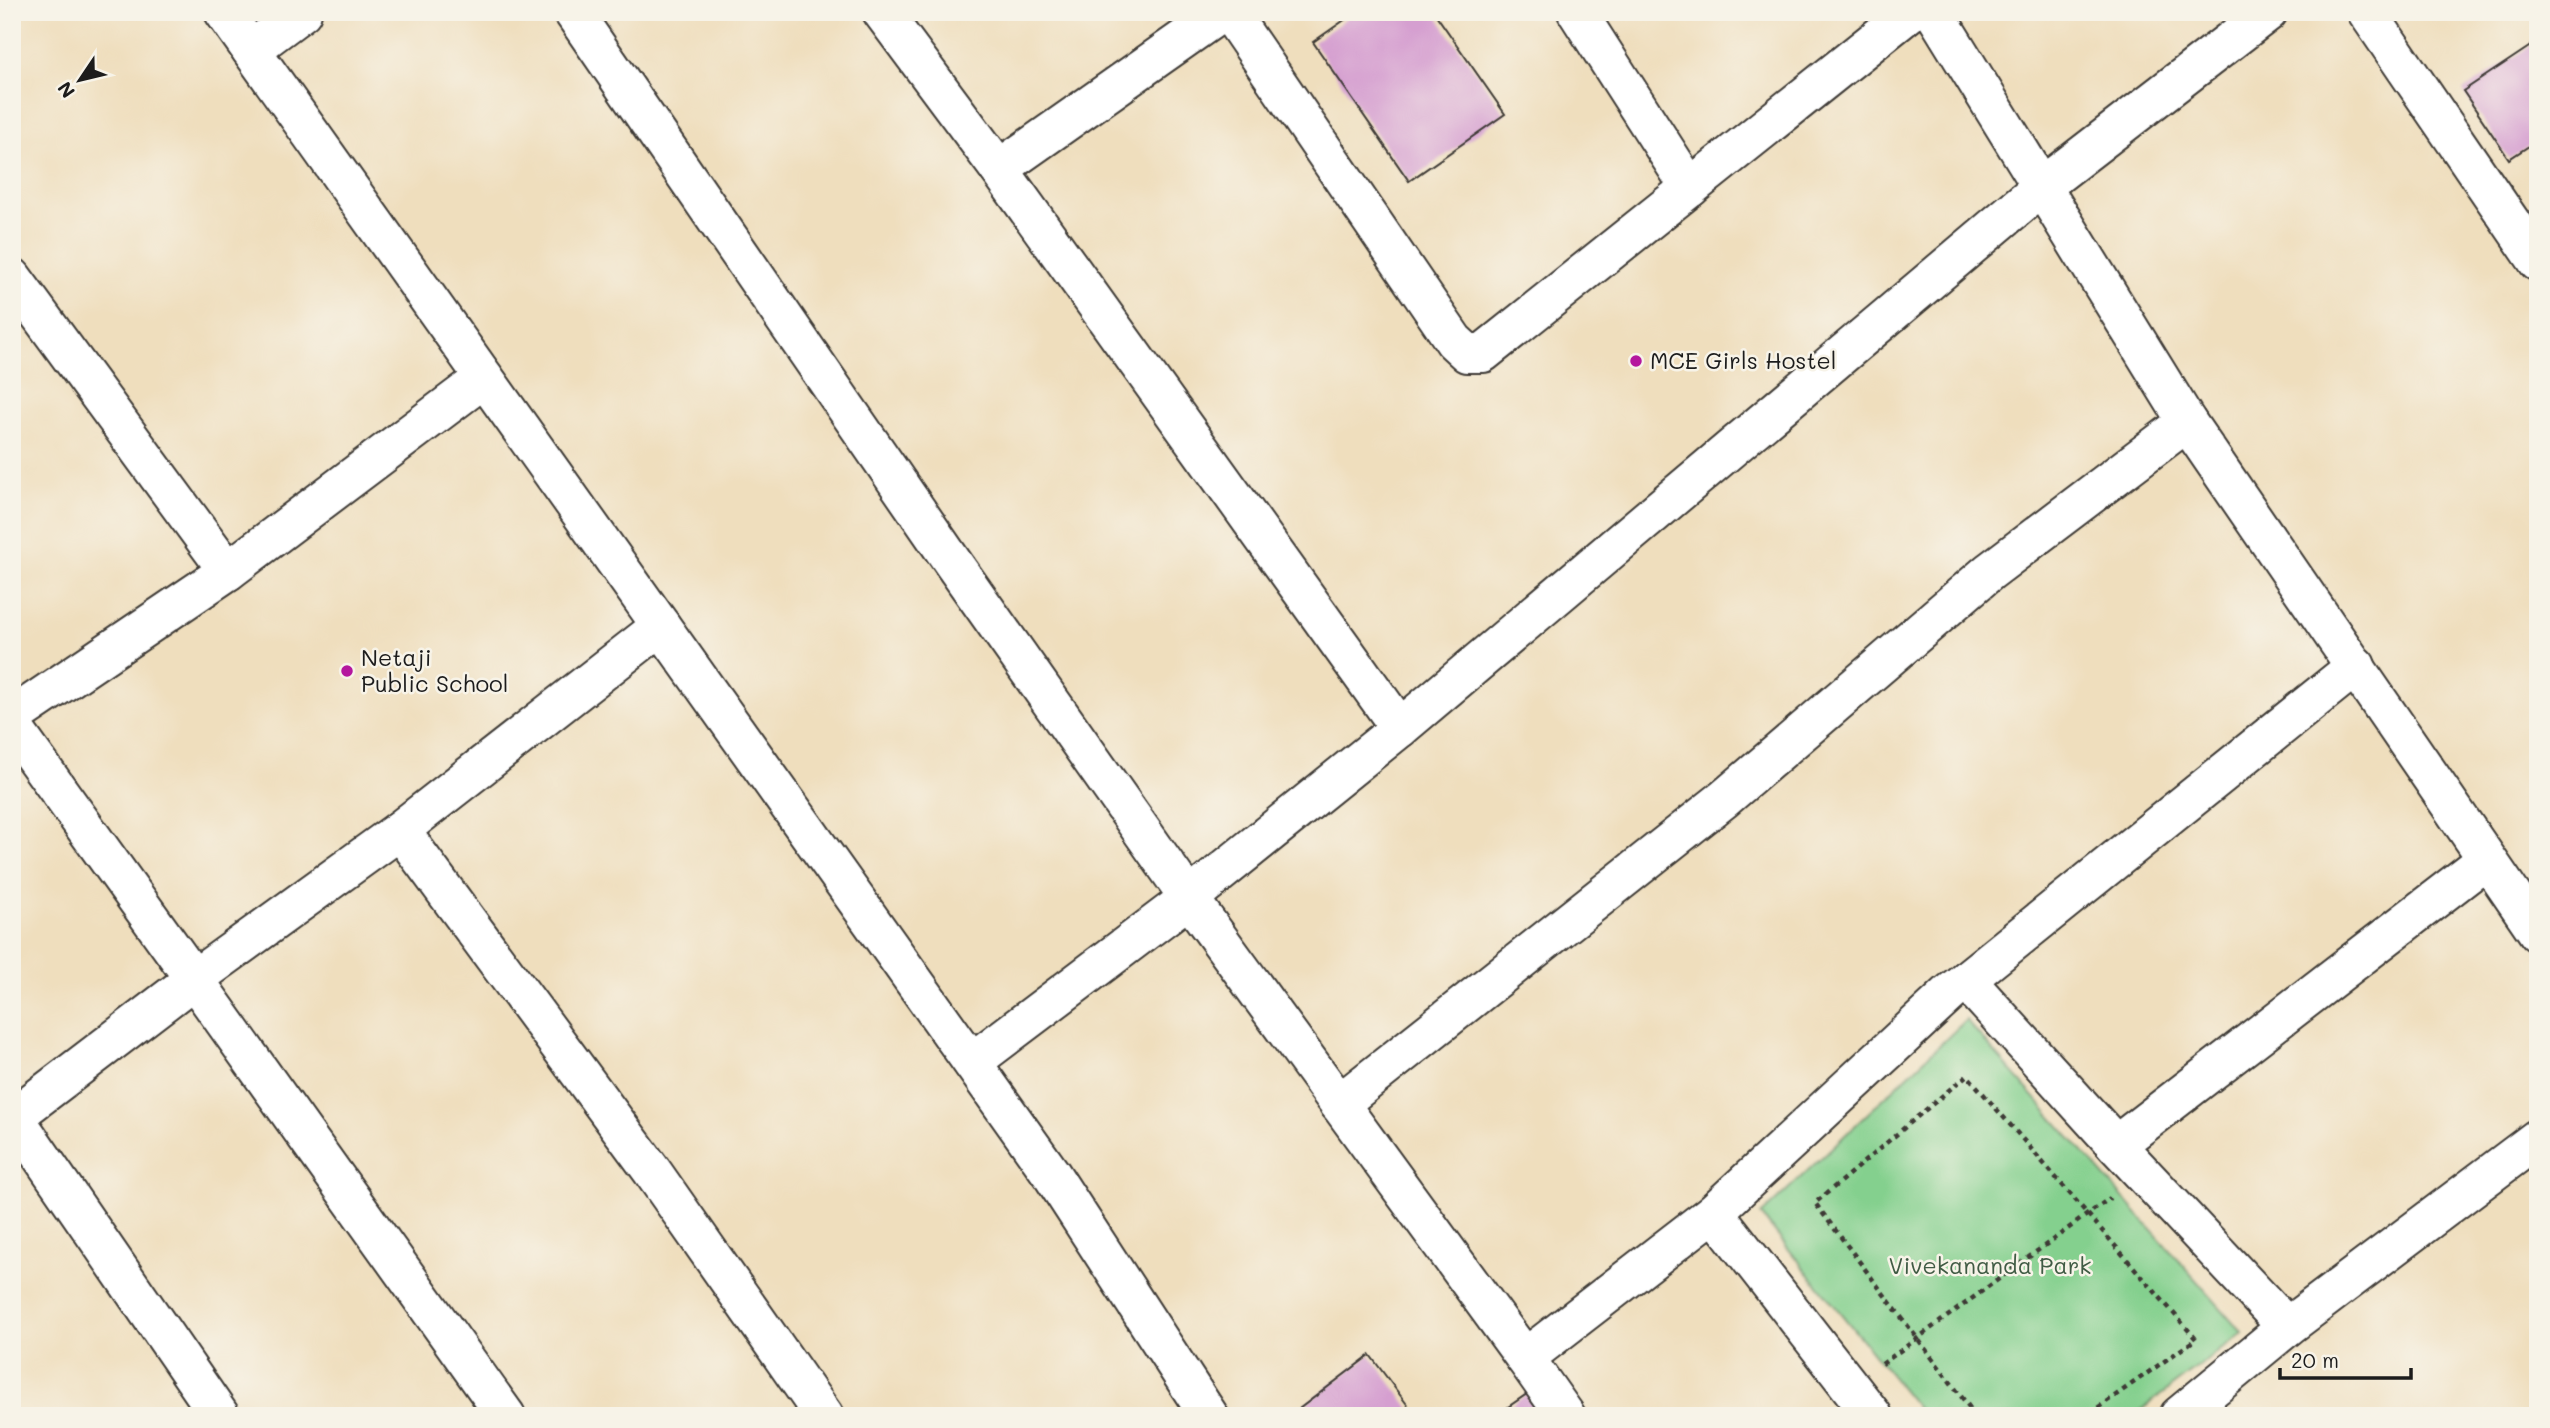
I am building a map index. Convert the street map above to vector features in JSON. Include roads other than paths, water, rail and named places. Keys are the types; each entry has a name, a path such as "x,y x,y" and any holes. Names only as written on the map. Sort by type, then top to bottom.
{"street":[{"path":"224,12 1052,1175 1209,1416"},
{"path":"251,50 302,12"},
{"path":"573,12 953,563 1189,898 1566,1416"},
{"path":"882,12 999,170 1400,728"},
{"path":"999,170 1222,12"},
{"path":"1229,12 1454,341 1467,353 1483,353 1910,12"},
{"path":"1577,12 1690,188"},
{"path":"1934,12 2187,422 2538,933"},
{"path":"971,1062 1189,898 1400,728 2040,187 2268,12"},
{"path":"2367,12 2538,261"},
{"path":"12,278 228,571"},
{"path":"12,717 228,571 484,378"},
{"path":"1339,1104 1724,799 1989,572 2187,422"},
{"path":"220,1416 13,1116 194,979 400,830 661,626"},
{"path":"1525,1358 1714,1212 1966,980 2356,666"},
{"path":"12,726 506,1416"},
{"path":"400,830 652,1171 824,1416"},
{"path":"2116,1145 2486,860"},
{"path":"1966,980 2287,1327"},
{"path":"2179,1416 2287,1327 2538,1138"},
{"path":"1714,1212 1862,1401"}],"place":[{"name":"MCE Girls Hostel","path":"1636,361"},
{"name":"Netaji Public School","path":"347,671"}],"park label":[{"name":"Vivekananda Park","path":"1990,1266"}]}
